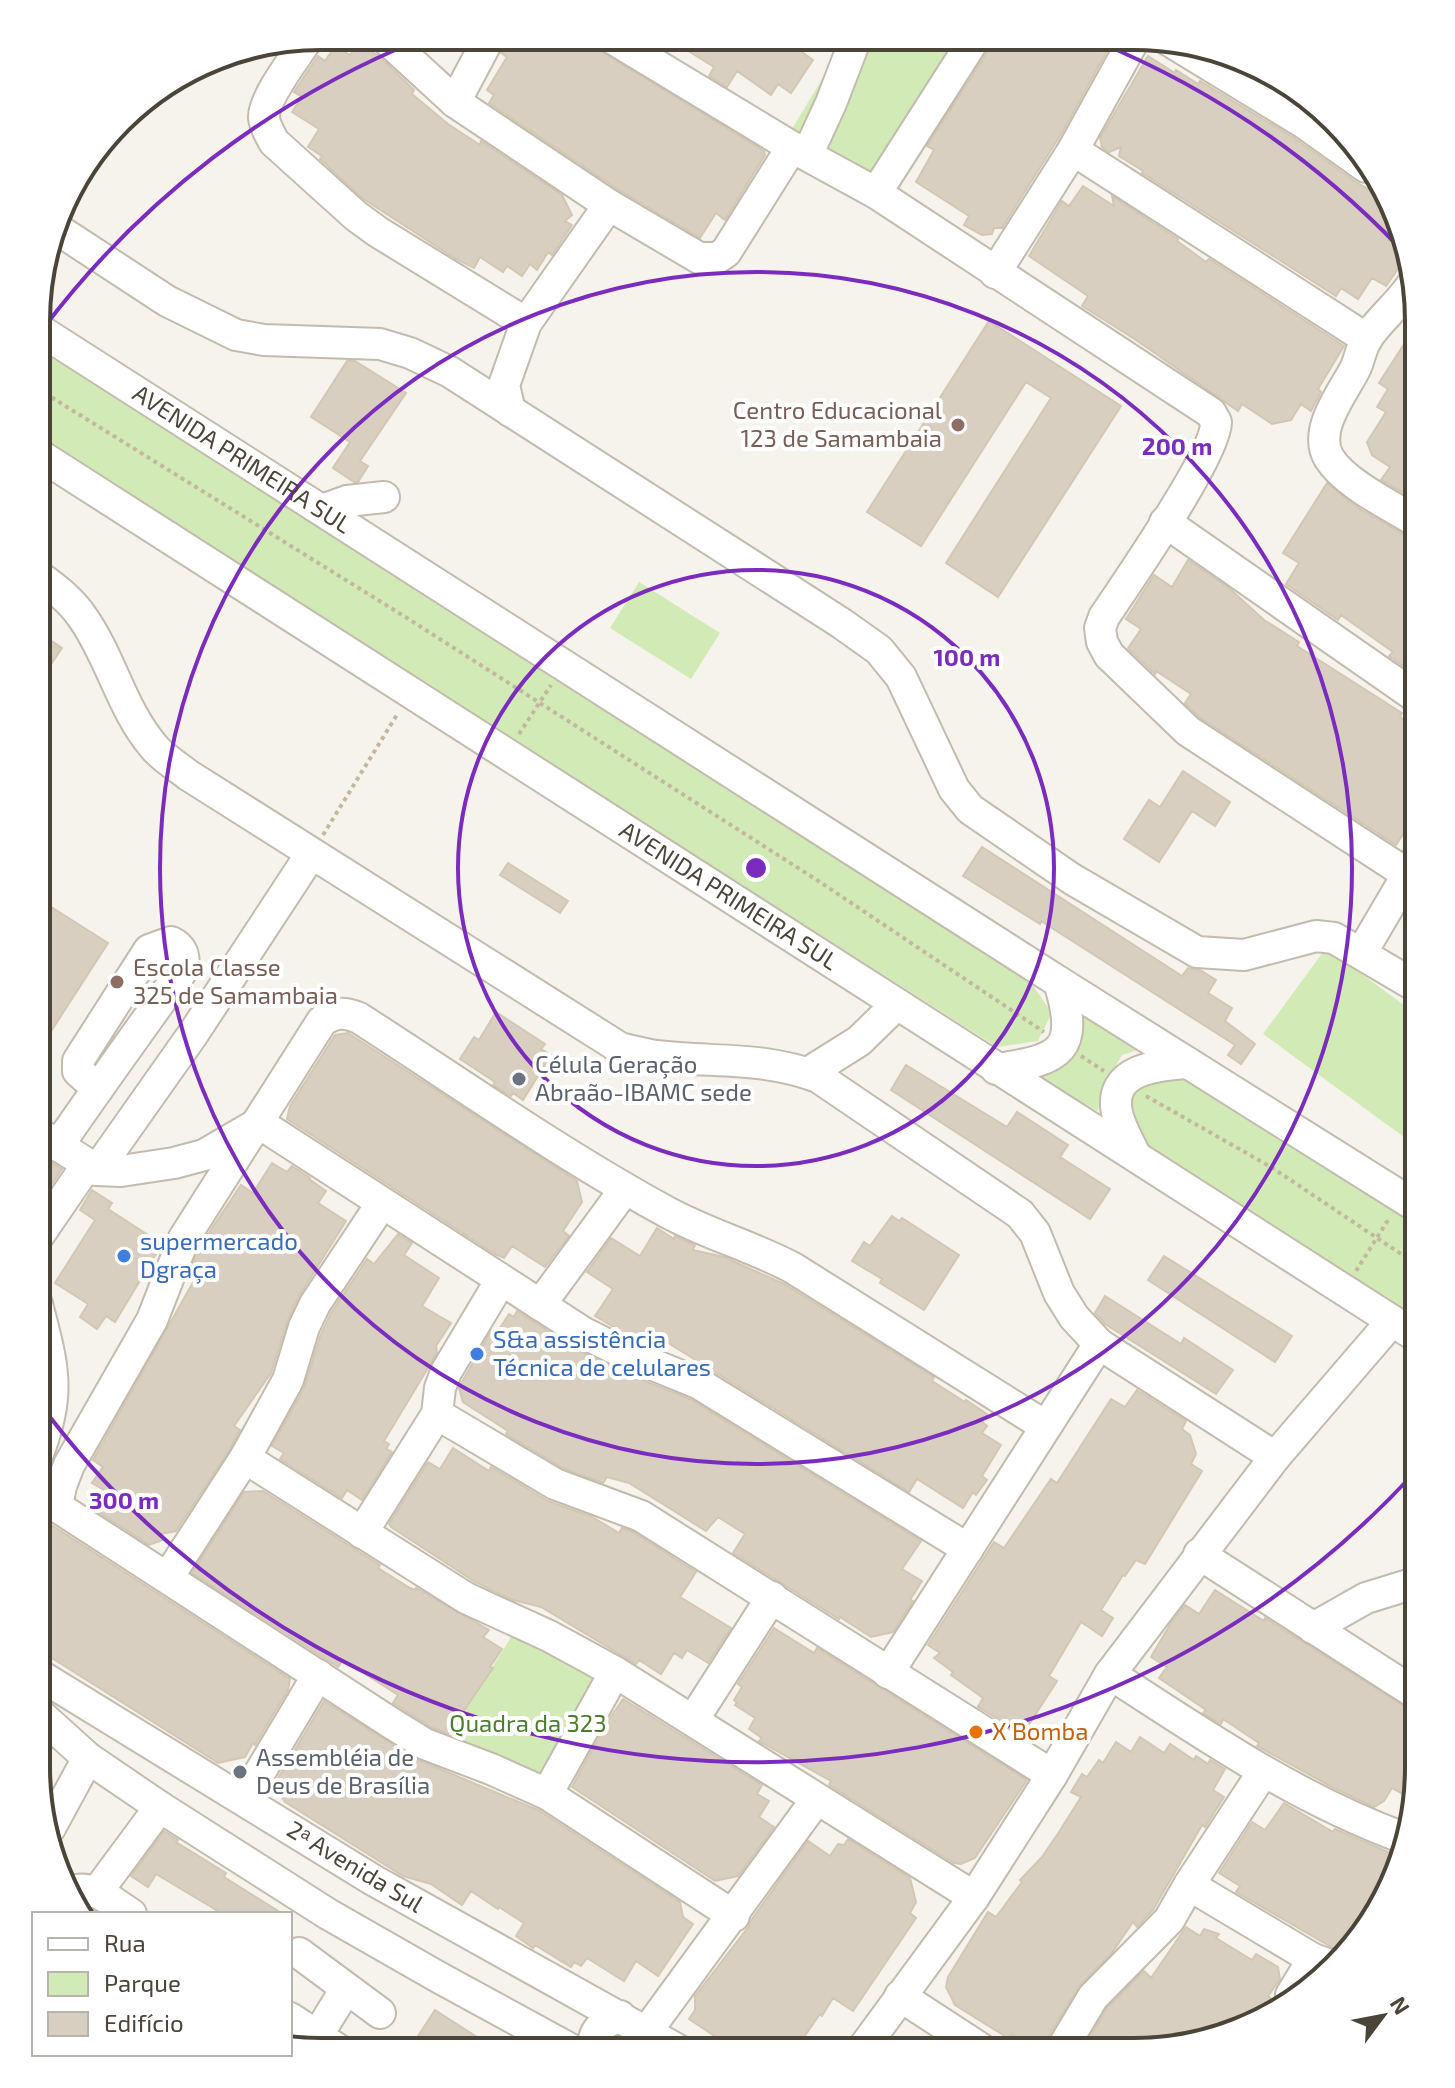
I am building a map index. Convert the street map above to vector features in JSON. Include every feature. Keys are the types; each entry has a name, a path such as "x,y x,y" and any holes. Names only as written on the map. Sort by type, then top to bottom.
{"street":[{"path":"399,51 455,102 609,205 699,258 717,258 726,252 831,103 851,50"},
{"path":"876,193 967,50"},
{"path":"995,273 1073,150 1128,50"},
{"path":"300,51 269,100 264,116 274,142 378,232 526,323"},
{"path":"455,102 482,51"},
{"path":"633,51 876,193 1202,405 1216,422 1212,440 1165,522 1104,617 1100,628 1102,642 1109,655 1188,731 1405,860"},
{"path":"1206,60 1307,113"},
{"path":"1073,150 1367,339"},
{"path":"510,411 504,385 526,323 609,205"},
{"path":"64,234 167,301 236,335 264,340 380,344 410,353 450,372 879,650 901,677 954,789 970,809 1072,879 1197,952 1244,955 1316,936 1334,938 1405,979"},
{"path":"1404,296 1367,339 1324,435 1326,452 1346,477 1405,514"},
{"name":"AVENIDA PRIMEIRA SUL","path":"50,337 1059,982 1404,1199"},
{"name":"AVENIDA PRIMEIRA SUL","path":"50,462 1404,1329"},
{"path":"322,510 347,501 384,497"},
{"path":"1165,522 1405,689"},
{"path":"50,584 82,616 100,645 135,720 156,749 188,775 620,1048 655,1056 765,1062 818,1077 1020,1214 1035,1233 1059,1293 1074,1317 1099,1344 1275,1457"},
{"path":"50,1221 193,1034 311,854"},
{"path":"1362,952 1405,879"},
{"path":"996,1069 1032,1064 1052,1055 1064,1045 1069,1027 1059,982"},
{"path":"808,1073 859,1041 897,1004"},
{"path":"50,1497 61,1486 69,1465 152,1320 184,1238 322,1021 334,1014 346,1013 359,1018 625,1189 701,1229 765,1253 793,1268 1045,1426"},
{"path":"1135,1155 1117,1115 1116,1097 1122,1082 1139,1070 1155,1065 1188,1063"},
{"path":"50,1136 98,1089"},
{"path":"50,1141 92,1167 132,1169 204,1155 259,1123"},
{"path":"259,1123 540,1305 609,1345 698,1383 968,1549"},
{"path":"540,1305 625,1189"},
{"path":"168,1577 245,1458 288,1380 304,1327 315,1304 382,1203"},
{"path":"362,1533 437,1414 440,1388 446,1372 501,1280"},
{"path":"870,2038 974,1897 1052,1775 1110,1674 1275,1457 1392,1321"},
{"path":"888,1673 1099,1344"},
{"path":"50,1362 54,1380 50,1415"},
{"path":"437,1414 555,1484 641,1516 1052,1775"},
{"path":"245,1458 466,1598 549,1636 615,1672 974,1897"},
{"path":"50,1502 425,1744 547,1794 734,1916"},
{"path":"1199,1554 1404,1686"},
{"path":"1313,1628 1366,1598 1404,1586"},
{"path":"693,1720 772,1597"},
{"path":"547,1794 615,1672"},
{"path":"1110,1674 1263,1772 1340,1813 1396,1835"},
{"path":"244,1799 318,1675"},
{"name":"2ᵃ Avenida Sul","path":"50,1681 373,1880 659,2038"},
{"path":"50,1724 88,1758 160,1807 341,1921 551,2038"},
{"path":"55,1819 88,1758"},
{"path":"1068,2038 1093,1997 1169,1920 1263,1772"},
{"path":"647,2031 816,1800"},
{"path":"97,1892 160,1807"},
{"path":"1189,1885 1320,1962"},
{"path":"79,1890 97,1892 128,1912"},
{"path":"299,1953 380,2013"},
{"path":"330,2038 346,1989"},
{"path":"900,1996 964,2038"},
{"path":"594,2038 598,2029 620,2016"},
{"path":"292,2019 320,2038"}],"path":[{"path":"50,396 407,618 820,882 1064,1045 1122,1082 1271,1167 1404,1256"},
{"path":"508,753 564,665"},
{"path":"311,854 411,692"},
{"path":"1344,1289 1377,1238 1404,1210"}],"green space":[{"path":"840,50 960,50 874,185 787,137"},
{"path":"50,342 1021,969 1052,1013 1038,1041 997,1047 50,445"},
{"path":"639,582 720,633 691,679 610,628"},
{"path":"1326,948 1405,1005 1404,1137 1263,1034"},
{"path":"1087,1005 1147,1047 1122,1055 1101,1092 1098,1111 1028,1074 1082,1024"},
{"path":"1169,1071 1230,1100 1404,1211 1404,1311 1145,1148 1125,1106 1141,1078"},
{"name":"Quadra da 323","path":"523,1618 628,1675 546,1811 489,1778 434,1761"}],"building":[{"path":"800,50 813,60 791,93 778,84 771,95 737,71 727,87 709,76 714,67 688,51"},
{"path":"989,50 1107,50 1063,131 1002,228 994,228 992,234 982,235 964,225 969,216 916,182 934,150 927,146"},
{"path":"332,51 343,51 350,55 353,51 370,51 379,56 414,90 412,94 448,124 480,145 481,141 562,195 572,215 565,221 572,225 552,255 548,252 537,270 530,264 522,276 507,266 503,272 480,257 474,268 456,259 362,198 320,159 322,156 308,147 319,129 292,112 302,97 294,92 318,56 325,61"},
{"path":"600,51 764,151 765,155 725,220 716,213 700,238 619,190 489,103 494,95 487,90 507,57 501,53"},
{"path":"1148,56 1175,73 1176,70 1198,84 1200,81 1294,138 1371,191 1391,234 1388,240 1393,243 1400,267 1386,286 1372,278 1358,299 1341,288 1336,296 1142,173 1119,156 1121,147 1109,152 1102,147 1100,138"},
{"path":"1083,186 1114,206 1112,196 1178,239 1206,262 1209,259 1344,346 1318,389 1321,392 1311,411 1301,404 1291,420 1272,424 1242,404 1238,411 1082,306 1088,296 1029,256 1062,201 1069,206"},
{"path":"989,321 1121,406 998,597 946,563 1051,398 1026,382 921,546 867,512"},
{"path":"1405,343 1405,494 1381,480 1390,467 1372,455 1367,442 1386,412 1377,407 1388,389 1379,383"},
{"path":"347,361 355,361 406,393 360,461 368,466 358,482 333,468 350,442 311,417"},
{"path":"1327,483 1360,509 1405,535 1405,667 1389,656 1393,652 1341,615 1338,620 1286,584 1299,563 1283,553"},
{"path":"1188,560 1229,588 1264,620 1299,642 1297,646 1402,713 1400,717 1405,720 1405,832 1396,845 1199,717 1185,703 1191,694 1156,671 1155,674 1128,648 1141,629 1126,619 1154,575 1172,587"},
{"path":"50,640 62,648 50,666"},
{"path":"1183,771 1230,802 1215,826 1192,811 1159,862 1124,839 1149,800 1160,807"},
{"path":"982,847 1182,976 1188,968 1200,970 1216,980 1208,993 1232,1008 1225,1021 1255,1044 1241,1064 1228,1055 1235,1045 1041,921 1040,924 963,876"},
{"path":"508,863 568,901 560,913 500,875"},
{"path":"50,906 108,943 50,1033"},
{"path":"496,1012 545,1044 541,1049 551,1055 523,1100 493,1085 495,1082 460,1059 474,1037 479,1040"},
{"path":"348,1033 577,1181 582,1202 563,1231 569,1236 545,1267 512,1246 504,1258 495,1254 287,1119 290,1106 335,1035"},
{"path":"906,1065 1007,1127 1017,1112 1068,1145 1060,1157 1110,1189 1090,1219 891,1090"},
{"path":"50,1161 62,1169 50,1187"},
{"path":"272,1163 287,1172 292,1166 310,1178 326,1191 318,1203 346,1221 299,1296 271,1373 234,1426 240,1430 230,1449 176,1531 161,1534 163,1540 149,1545 97,1511 109,1493 92,1483 103,1467 93,1460 196,1277 189,1274 200,1246 241,1185 253,1193"},
{"path":"92,1190 112,1203 108,1209 162,1244 115,1322 106,1316 97,1329 80,1317 88,1304 55,1283 95,1220 80,1210"},
{"path":"892,1216 899,1221 902,1218 959,1255 924,1310 880,1283 882,1279 852,1261 864,1242 870,1246"},
{"path":"657,1228 674,1239 675,1236 695,1245 693,1250 724,1257 784,1284 934,1377 932,1381 987,1414 982,1422 987,1426 982,1433 1001,1445 982,1476 987,1480 976,1495 973,1492 963,1508 917,1479 909,1492 660,1338 655,1346 629,1336 595,1316 613,1289 587,1272 611,1238 640,1256"},
{"path":"398,1234 412,1243 404,1255 439,1278 422,1306 451,1323 384,1441 389,1444 386,1449 392,1452 362,1500 347,1490 342,1498 280,1459 284,1453 272,1446 304,1388 331,1313 367,1259 374,1264"},
{"path":"1164,1256 1292,1336 1275,1362 1148,1280"},
{"path":"1105,1296 1181,1344 1184,1338 1233,1370 1216,1394 1105,1324 1095,1313"},
{"path":"517,1311 574,1348 617,1370 690,1399 921,1541 902,1569 922,1581 893,1632 871,1637 733,1553 745,1534 718,1517 706,1531 629,1483 607,1477 603,1483 563,1468 506,1434 508,1431 463,1402 459,1388 491,1331 496,1334 509,1314 514,1317"},
{"path":"1137,1390 1186,1421 1182,1429 1190,1435 1196,1454 1191,1464 1202,1471 1145,1564 1136,1560 1101,1610 1113,1618 1102,1636 1081,1622 1049,1676 1057,1681 1023,1734 978,1707 983,1698 951,1675 953,1672 934,1658 940,1653 928,1645 994,1542 1004,1548 1051,1479 1057,1483 1111,1399 1125,1407"},
{"path":"453,1448 489,1471 491,1467 548,1501 592,1517 619,1533 622,1528 633,1532 696,1572 680,1597 731,1628 708,1663 687,1650 682,1658 674,1653 661,1674 639,1660 636,1664 541,1607 513,1600 475,1582 391,1527 389,1524 428,1462 440,1469"},
{"path":"263,1491 380,1565 378,1568 410,1588 416,1588 489,1630 483,1637 502,1649 490,1667 493,1668 448,1734 393,1703 398,1695 343,1660 338,1667 192,1573 244,1492"},
{"path":"50,1524 290,1679 288,1690 245,1757 218,1763 50,1657"},
{"path":"1215,1590 1404,1706 1403,1794 1392,1788 1384,1801 1374,1807 1257,1746 1259,1743 1223,1719 1221,1724 1203,1713 1206,1710 1159,1678 1167,1667 1151,1657 1171,1623 1185,1605 1199,1614"},
{"path":"774,1628 814,1653 817,1648 1027,1780 975,1858 961,1864 954,1863 829,1785 831,1781 759,1741 762,1738 749,1729 755,1718 735,1705 734,1700 742,1687 738,1684"},
{"path":"623,1699 762,1785 757,1794 769,1801 759,1817 774,1827 738,1876 715,1881 572,1787"},
{"path":"324,1701 416,1759 538,1810 680,1902 683,1917 693,1924 658,1976 636,1961 624,1981 587,1958 581,1966 574,1962 571,1967 516,1936 524,1923 499,1907 471,1891 462,1905 431,1884 403,1876 285,1802 281,1783 277,1780"},
{"path":"1140,1737 1164,1753 1170,1744 1194,1760 1196,1756 1208,1764 1210,1760 1225,1769 1213,1790 1224,1797 1205,1827 1202,1825 1153,1910 1137,1927 1133,1922 1111,1954 1080,1985 1047,2038 1019,2038 1011,2034 1008,2038 955,2005 946,1987 948,1977 988,1912 996,1917 1022,1882 1020,1880 1042,1857 1059,1832 1081,1797 1071,1792 1082,1774 1087,1777 1099,1760 1103,1763 1116,1742 1131,1752"},
{"path":"1284,1803 1333,1832 1335,1829 1391,1853 1359,1918 1335,1949 1236,1892 1240,1886 1219,1873 1252,1822 1265,1830"},
{"path":"164,1831 226,1873 224,1877 280,1912 220,1912 156,1874 148,1887 131,1876"},
{"path":"848,1839 910,1878 916,1902 910,1913 916,1918 853,2011 833,1998 803,2038 718,2038 689,2019 695,2010 695,1996 808,1841 830,1856 838,1844 844,1845"},
{"path":"1186,1927 1200,1936 1204,1929 1219,1934 1216,1938 1252,1960 1256,1954 1278,1967 1280,1979 1268,1996 1272,1999 1221,2024 1169,2036 1089,2038 1107,2008 1144,1971 1151,1978"},
{"path":"435,2010 478,2038 417,2038"}],"place":[{"name":"Centro Educacional 123 de Samambaia","path":"958,425"},
{"name":"Escola Classe 325 de Samambaia","path":"117,982"},
{"name":"Célula Geração Abraão-IBAMC sede","path":"519,1079"},
{"name":"supermercado Dgraça","path":"124,1256"},
{"name":"S&a assistência Técnica de celulares","path":"477,1354"},
{"name":"X Bomba","path":"976,1732"},
{"name":"Assembléia de Deus de Brasília","path":"240,1772"}]}
